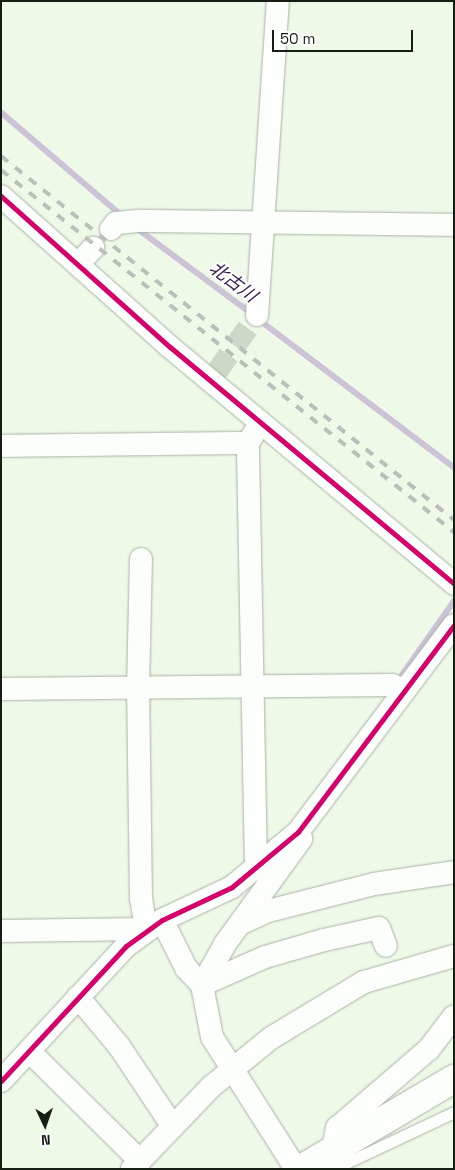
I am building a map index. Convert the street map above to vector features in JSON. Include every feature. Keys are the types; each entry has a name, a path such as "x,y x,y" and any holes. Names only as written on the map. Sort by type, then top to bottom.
{"street":[{"path":"256,315 264,225 278,1"},
{"path":"1,196 86,255 260,424 454,584"},
{"path":"113,226 141,221 264,225 454,225"},
{"path":"256,867 248,442 260,424"},
{"path":"1,446 248,442"},
{"path":"141,559 138,689 141,899 154,925 186,968 202,985 212,1037 234,1068 296,1169"},
{"path":"202,985 225,944 243,923 325,800 454,625"},
{"path":"1,689 138,689 392,684 405,690"},
{"path":"1,1081 78,997 154,925 232,887 298,832 325,800"},
{"path":"243,923 268,911 374,884 454,872"},
{"path":"1,931 154,925"},
{"path":"202,985 265,957 324,940 379,928 386,946"},
{"path":"29,1051 136,1165 173,1126 234,1068 270,1038 364,982 454,956"},
{"path":"78,997 119,1046 173,1126"},
{"path":"333,1160 337,1128 429,1049 454,1016"},
{"path":"301,1169 333,1160 454,1079"}],"lane":[{"path":"333,1160 454,1112"}],"waterway":[{"name":"北古川","path":"1,112 121,215"},
{"name":"北古川","path":"138,229 251,313"},
{"name":"北古川","path":"258,319 454,467"},
{"path":"402,675 454,601"}],"tunnel":[{"path":"216,373 257,315"}],"railway":[{"path":"1,156 454,520"},
{"path":"1,170 454,532"}],"cycle path":[{"path":"1,196 170,347 454,584"},
{"path":"1,1081 126,946 162,920 232,887 298,832 454,625"}]}
